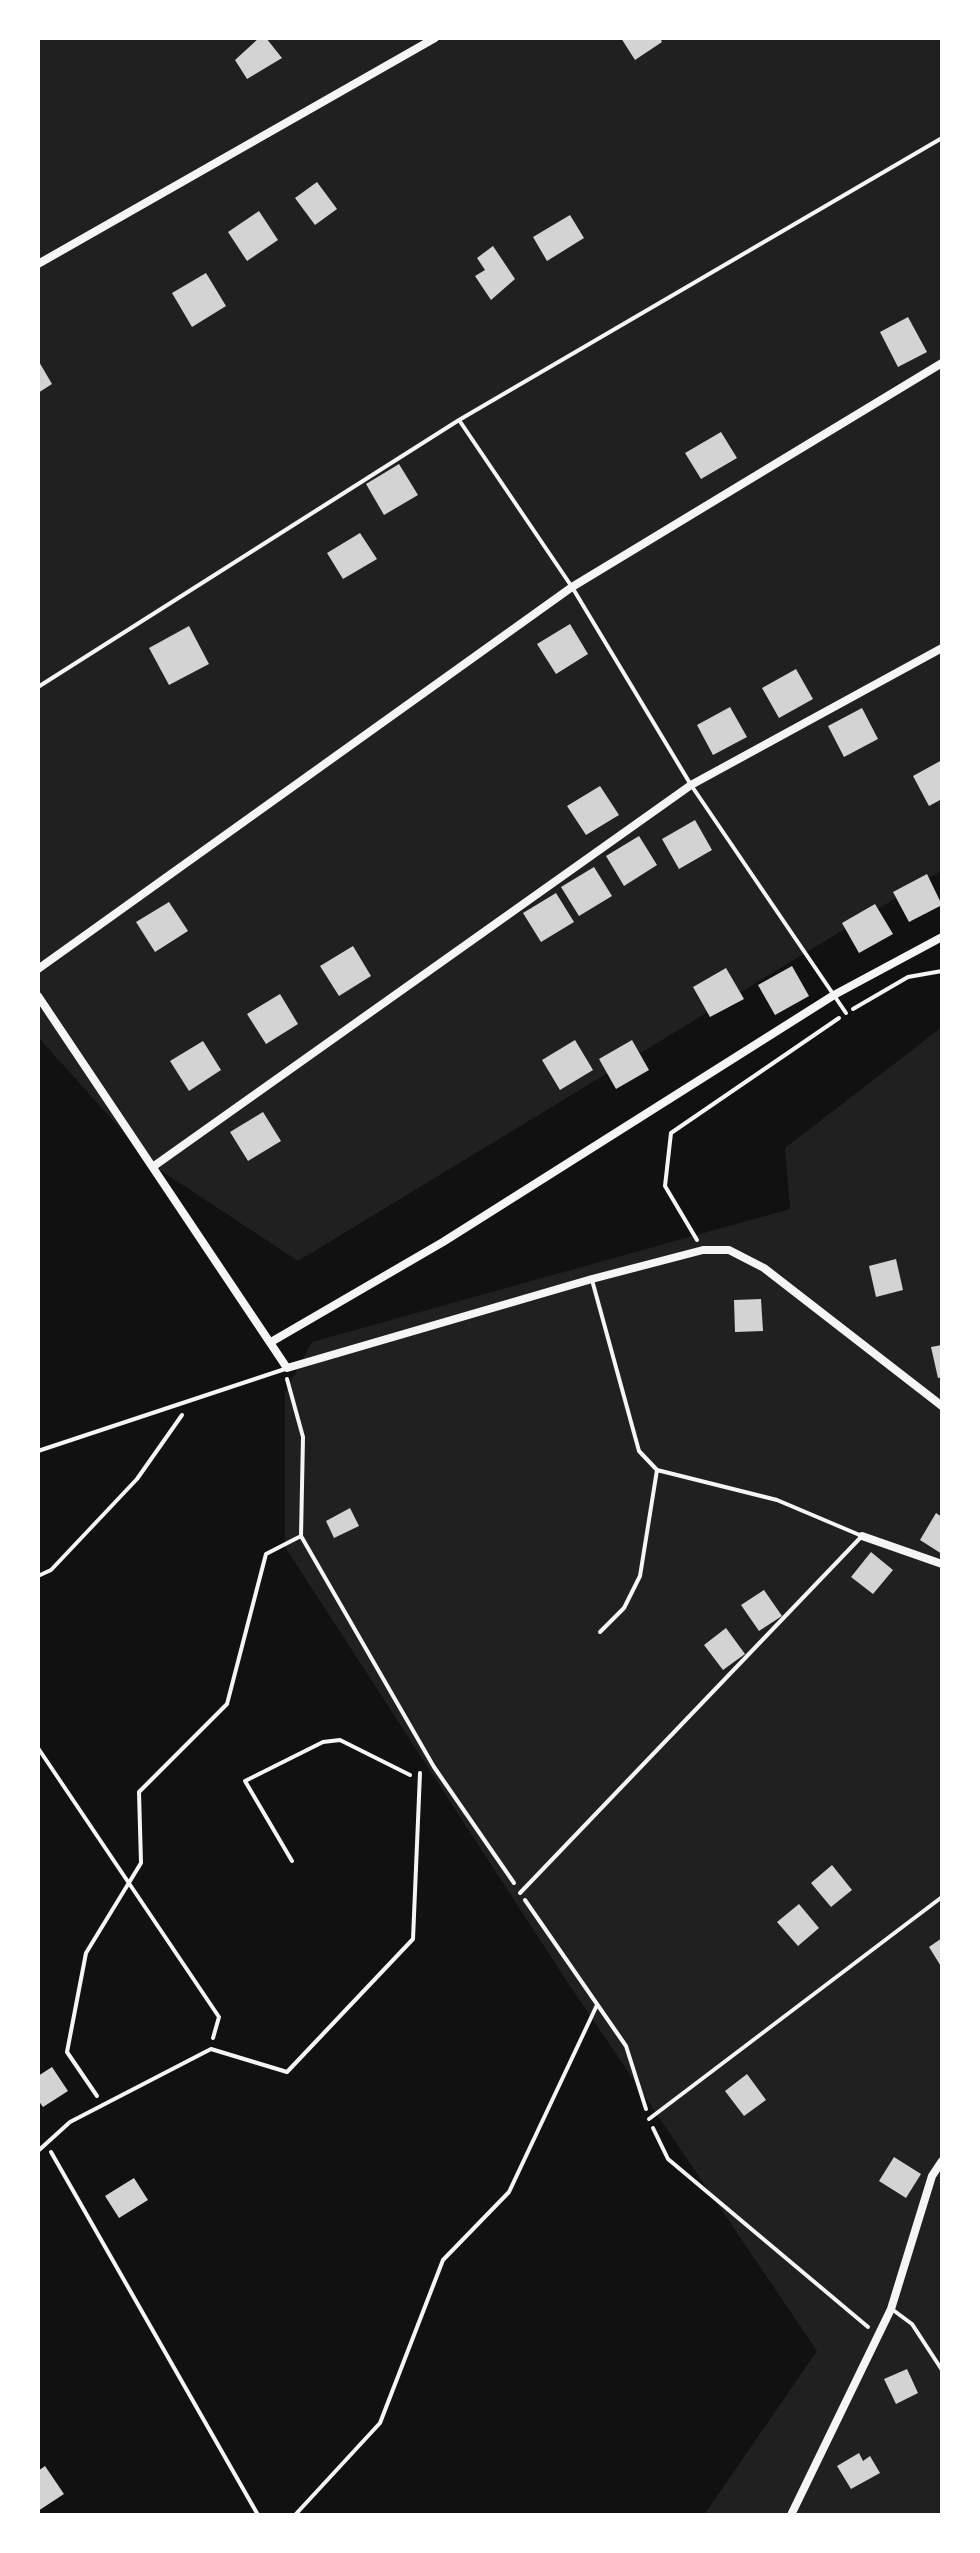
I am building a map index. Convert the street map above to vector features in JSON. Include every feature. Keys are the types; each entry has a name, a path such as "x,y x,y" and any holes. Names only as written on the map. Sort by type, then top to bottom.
{"street":[{"path":"38,264 435,38"},
{"path":"38,969 572,587 942,363"},
{"path":"154,1166 691,785 942,648"},
{"path":"271,1342 443,1242 834,995 942,937"},
{"path":"38,996 287,1368 592,1279 703,1250 729,1250 764,1268 942,1406"},
{"path":"862,1536 942,1564"},
{"path":"791,2515 876,2334 891,2309 932,2176 942,2161"}],"lane":[{"path":"38,687 459,420 942,138"},
{"path":"459,420 572,587 691,785 846,1013"},
{"path":"520,1893 862,1536 777,1500 657,1470 639,1451 592,1279"},
{"path":"38,1451 287,1368"},
{"path":"600,1632 624,1608 640,1576 657,1470"},
{"path":"38,2151 47,2147 70,2122 102,2103 211,2049 287,2072 413,1939 420,1773"},
{"path":"649,2119 942,1897"},
{"path":"891,2309 912,2324 942,2370"}],"path":[{"path":"703,1250 665,1186 671,1133 846,1013 908,977 942,971"},
{"path":"287,1368 287,1388 303,1437 301,1536 434,1767 626,2046 649,2119 668,2159 876,2334"},
{"path":"38,1576 51,1570 137,1479 192,1400"},
{"path":"102,2103 67,2052 86,1953 141,1863 139,1792 227,1704 266,1554 301,1536"},
{"path":"292,1861 245,1781 323,1742 340,1740 411,1776 434,1767"},
{"path":"38,1748 219,2017 211,2049"},
{"path":"295,2515 380,2423 443,2260 509,2192 597,2004"},
{"path":"47,2147 258,2515"}],"shaded area":[{"path":"38,38 942,38 942,870 298,1261 154,1166 38,1037"},
{"path":"942,1027 942,2515 704,2515 817,2351 566,1980 285,1547 285,1392 312,1342 790,1209 785,1148"}],"building":[{"path":"259,38 266,38 282,58 247,79 235,60"},
{"path":"621,38 660,38 662,42 635,60"},
{"path":"317,182 337,209 315,225 295,198"},
{"path":"259,211 278,240 247,261 228,232"},
{"path":"570,215 584,238 547,261 533,237"},
{"path":"493,246 515,279 491,300 475,276 485,270 477,258"},
{"path":"206,273 226,306 192,327 172,293"},
{"path":"908,317 927,352 898,367 880,332"},
{"path":"38,360 52,384 38,393"},
{"path":"721,432 737,458 701,479 685,453"},
{"path":"399,464 418,495 384,515 366,484"},
{"path":"360,533 377,559 343,579 327,553"},
{"path":"570,624 588,654 556,674 537,644"},
{"path":"189,626 209,664 169,685 149,648"},
{"path":"796,669 813,699 779,718 762,688"},
{"path":"730,707 747,737 713,755 697,725"},
{"path":"862,708 878,739 844,757 828,726"},
{"path":"942,760 942,799 929,806 913,776"},
{"path":"600,786 619,815 586,835 567,806"},
{"path":"695,820 712,850 679,869 662,839"},
{"path":"639,836 657,865 624,886 606,856"},
{"path":"594,867 612,896 579,916 561,887"},
{"path":"927,874 942,905 909,922 893,892"},
{"path":"556,893 574,922 541,942 523,913"},
{"path":"169,902 188,931 155,952 136,922"},
{"path":"875,904 893,934 859,953 842,923"},
{"path":"353,946 371,976 339,996 320,966"},
{"path":"792,966 809,996 775,1015 758,985"},
{"path":"726,968 744,999 710,1017 693,987"},
{"path":"280,994 298,1024 266,1044 247,1014"},
{"path":"575,1040 593,1070 560,1090 542,1060"},
{"path":"632,1040 649,1070 616,1089 599,1059"},
{"path":"203,1041 221,1070 189,1091 170,1061"},
{"path":"263,1112 281,1141 248,1161 230,1132"},
{"path":"896,1259 903,1290 876,1297 869,1266"},
{"path":"761,1299 763,1331 735,1332 734,1300"},
{"path":"942,1345 942,1377 938,1378 931,1347"},
{"path":"350,1508 359,1526 334,1538 326,1521"},
{"path":"936,1513 942,1517 942,1554 920,1540"},
{"path":"871,1552 893,1570 873,1594 851,1577"},
{"path":"764,1590 782,1616 759,1631 741,1605"},
{"path":"726,1628 745,1654 723,1670 704,1645"},
{"path":"832,1865 852,1890 831,1907 811,1883"},
{"path":"799,1904 819,1928 798,1946 777,1922"},
{"path":"942,1938 942,1968 929,1947"},
{"path":"52,2067 68,2091 43,2107 38,2100 38,2076"},
{"path":"747,2074 766,2100 744,2116 725,2091"},
{"path":"894,2157 921,2174 906,2198 879,2181"},
{"path":"134,2178 148,2200 119,2218 105,2196"},
{"path":"907,2369 918,2393 896,2404 884,2379"},
{"path":"859,2453 863,2461 870,2456 880,2473 851,2489 837,2466"},
{"path":"45,2466 64,2494 38,2511 38,2471"}]}
